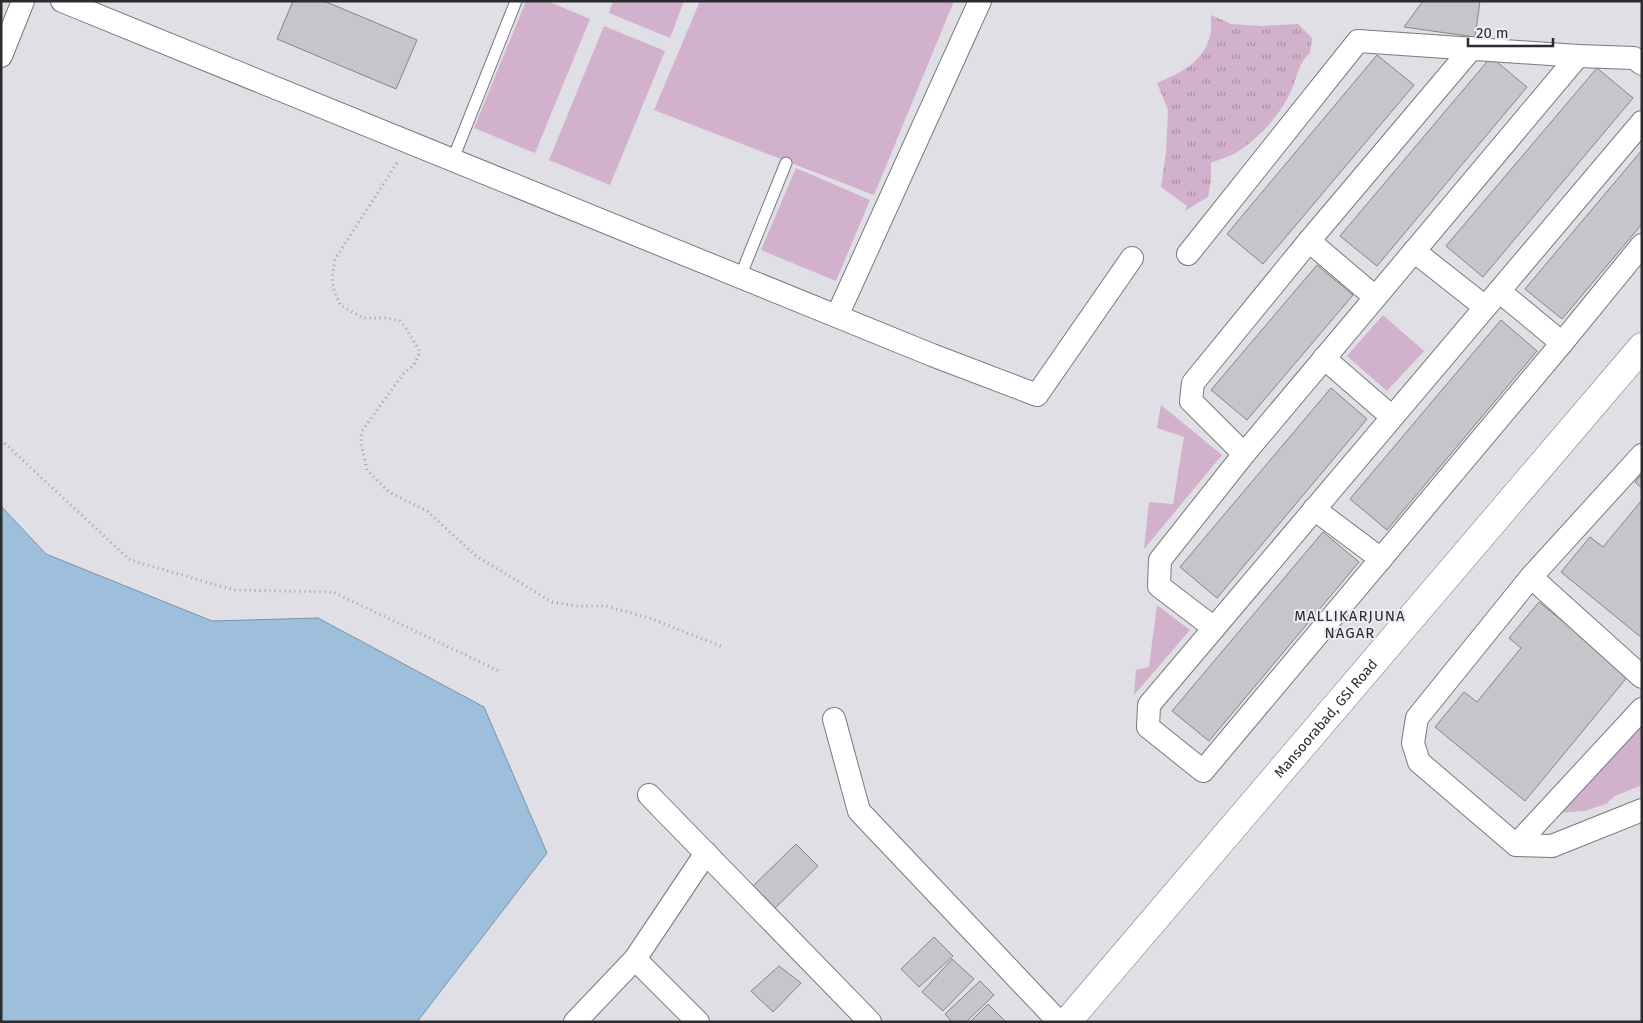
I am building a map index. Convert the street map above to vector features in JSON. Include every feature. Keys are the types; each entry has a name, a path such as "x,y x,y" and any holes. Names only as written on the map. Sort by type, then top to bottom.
{"street":[{"path":"1,56 23,1"},
{"path":"62,1 932,355 1037,395 1132,258"},
{"path":"837,316 980,1"},
{"path":"1188,254 1358,41 1634,58 1642,64"},
{"path":"1244,454 1191,401 1193,384 1309,241 1472,48"},
{"path":"1214,628 1159,586 1160,560 1244,454 1578,56"},
{"path":"1642,122 1149,705 1148,727 1203,772 1642,245"},
{"path":"1309,241 1375,297"},
{"path":"1414,251 1562,343"},
{"name":"Mansoorabad, GSI Road","path":"1067,1022 1642,347"},
{"path":"1324,358 1392,417"},
{"path":"1642,455 1530,577 1418,718 1412,743 1419,762 1516,845 1552,846 1642,810"},
{"path":"1314,509 1381,559"},
{"path":"1530,577 1642,677"},
{"path":"1516,845 1642,709"},
{"path":"834,719 859,811 1059,1022"},
{"path":"649,795 862,1019"},
{"path":"575,1022 635,959 706,853"},
{"path":"635,959 697,1021"}],"lane":[{"path":"453,159 516,1"},
{"path":"740,276 786,163"}],"path":[{"path":"410,142 335,259 333,268 334,291 340,305 363,318 387,318 400,321 420,352 414,365 403,374 362,430 362,449 368,470 389,492 427,511 476,556 552,602 575,606 606,606 649,618 723,647"},
{"path":"1,440 130,560 234,590 333,592 499,671"}],"green space":[{"path":"526,1 547,1 590,19 535,153 474,128"},
{"path":"613,1 684,1 670,38 609,13"},
{"path":"700,1 954,1 874,195 654,110"},
{"path":"1211,15 1231,24 1261,26 1298,24 1312,38 1310,53 1301,64 1289,96 1278,114 1256,138 1239,151 1211,163 1208,197 1185,211 1187,206 1161,187 1166,153 1168,110 1157,83 1188,67 1201,55 1210,36"},
{"path":"604,26 665,51 610,185 549,160"},
{"path":"796,168 870,200 836,281 761,250"},
{"path":"1383,315 1424,351 1387,391 1347,356"},
{"path":"1161,405 1222,455 1144,549 1149,502 1173,504 1184,437 1157,428"},
{"path":"1157,605 1190,630 1134,695 1136,670 1149,667"},
{"path":"1642,701 1642,785 1615,796 1606,804 1584,811 1554,813"}],"water":[{"path":"1,506 46,554 212,621 318,618 484,707 547,853 417,1022 1,1022"}],"building":[{"path":"293,1 324,1 417,40 396,89 277,39"},
{"path":"1423,1 1480,1 1475,37 1404,27"},
{"path":"1377,55 1414,85 1263,264 1227,234"},
{"path":"1491,57 1527,87 1377,266 1340,236"},
{"path":"1597,68 1633,98 1483,277 1446,246"},
{"path":"1642,150 1642,224 1562,319 1525,289"},
{"path":"1317,265 1353,295 1247,420 1211,390"},
{"path":"1501,320 1537,351 1387,530 1350,499"},
{"path":"1331,388 1367,419 1217,598 1180,567"},
{"path":"1642,474 1642,488 1635,482"},
{"path":"1642,500 1642,638 1561,572 1590,537 1603,547"},
{"path":"1323,532 1359,562 1209,741 1172,711"},
{"path":"1539,602 1629,675 1525,801 1435,727 1464,692 1477,702 1521,648 1509,638"},
{"path":"796,844 818,866 771,912 749,890"},
{"path":"934,937 953,956 919,987 901,969"},
{"path":"952,959 974,979 943,1011 922,992"},
{"path":"779,966 801,983 773,1012 751,991"},
{"path":"980,981 994,995 966,1022 952,1022 945,1014"},
{"path":"988,1004 1006,1022 970,1022"}],"district":[{"name":"MALLIKARJUNA NAGAR","path":"1350,624"}]}
